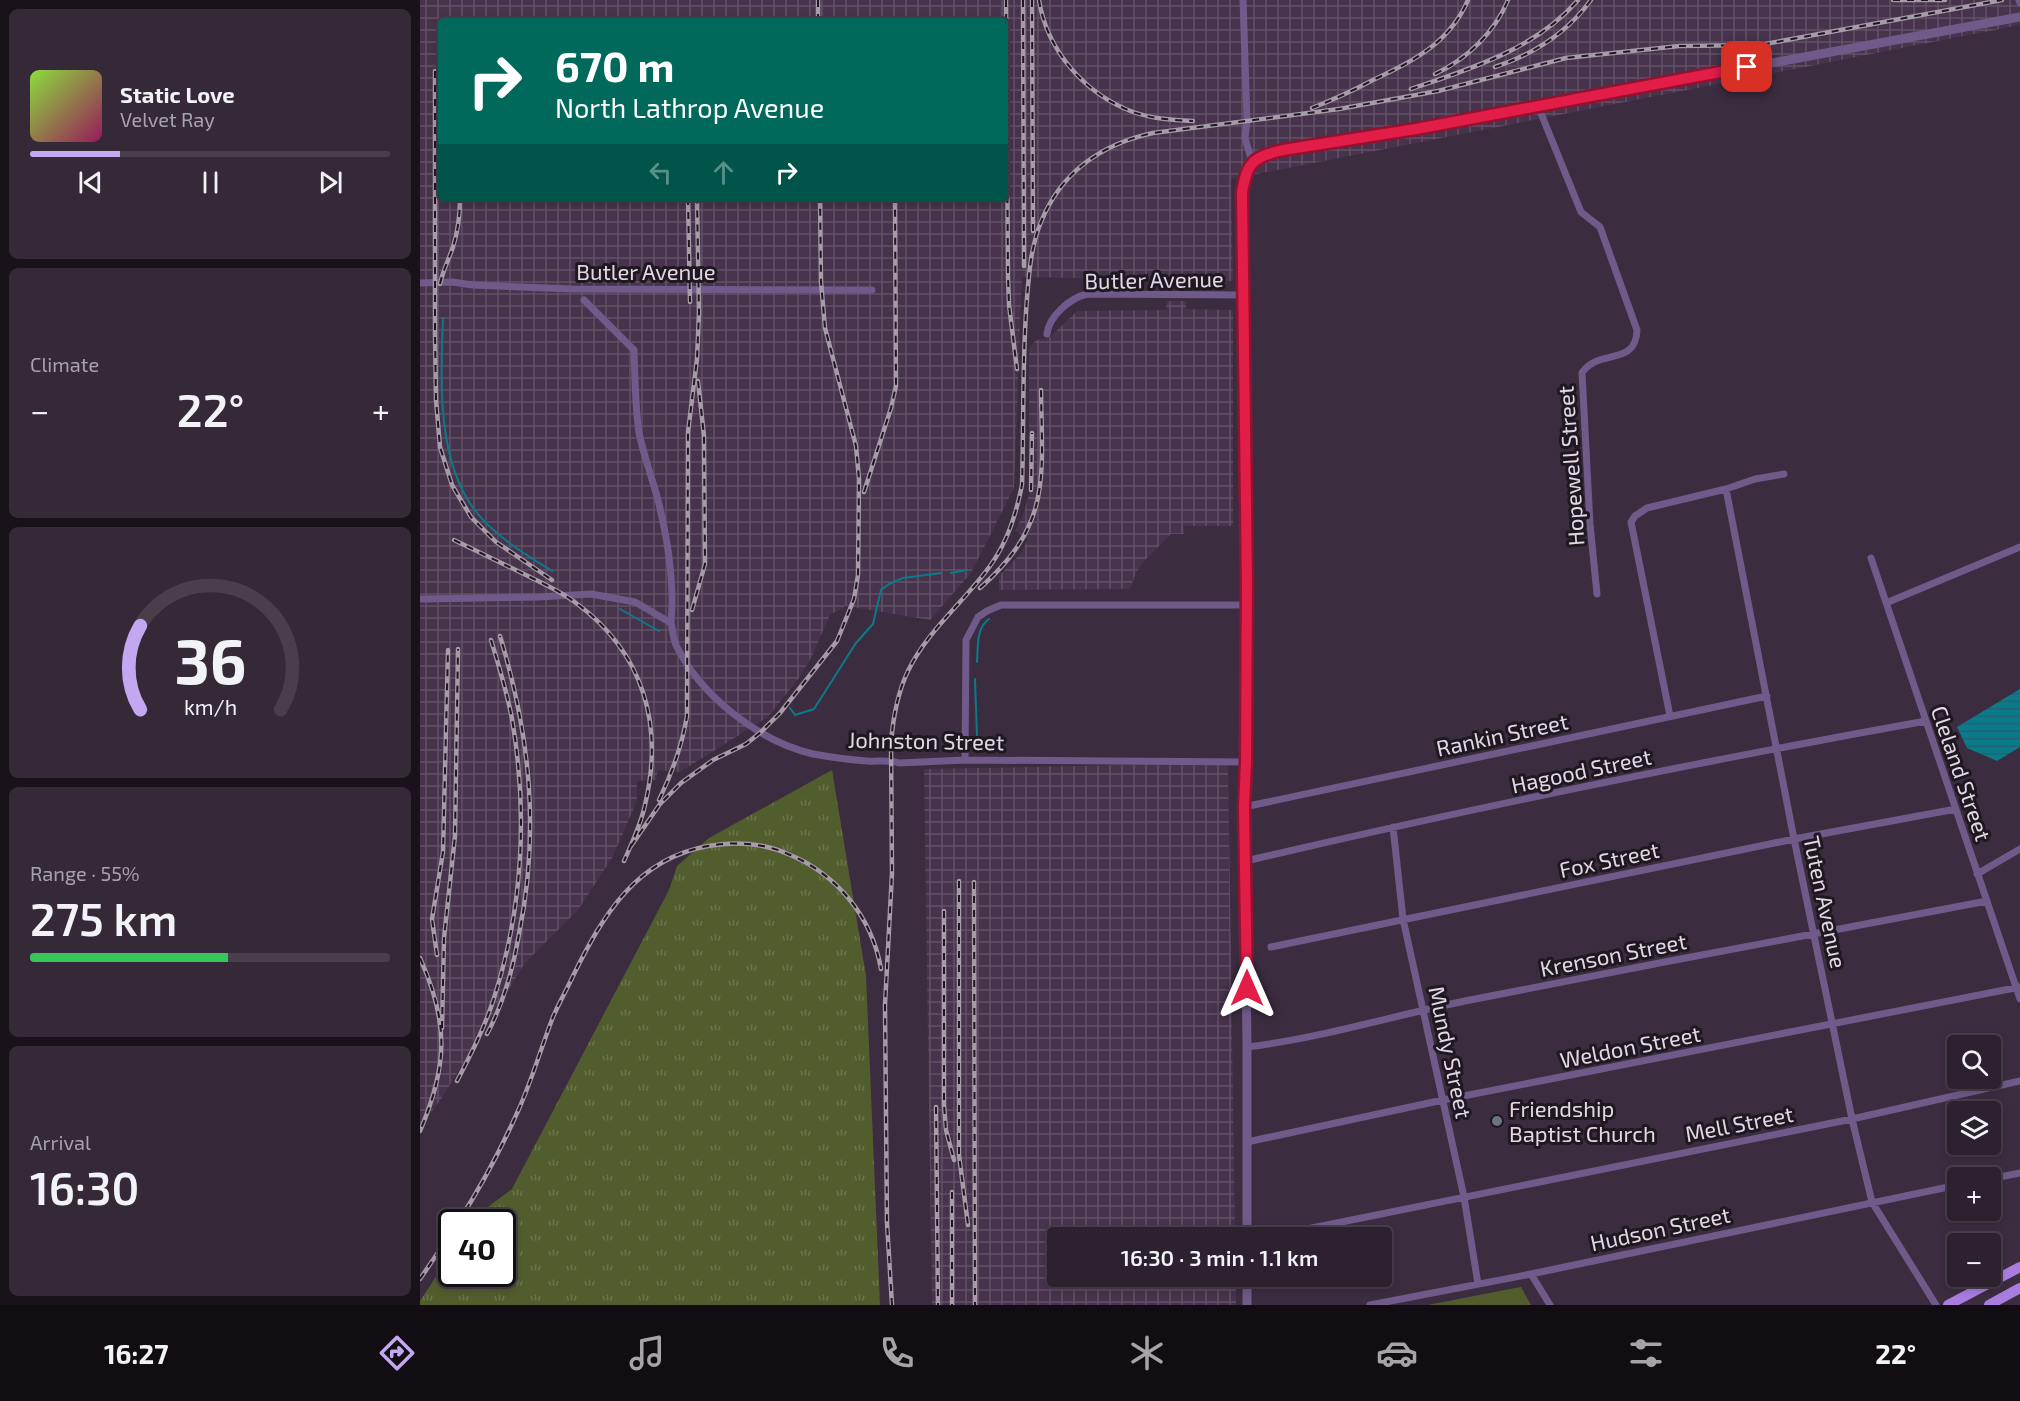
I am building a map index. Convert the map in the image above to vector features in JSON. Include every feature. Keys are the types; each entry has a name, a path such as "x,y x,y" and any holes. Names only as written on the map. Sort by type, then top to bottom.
{"main road":[{"path":"1948,1305 2020,1267"},
{"path":"1989,1305 2020,1288"}],"street":[{"path":"1243,0 1247,121 1245,138 1252,162"},
{"path":"1247,1227 1244,807 1246,762 1245,295 1242,193 1245,174 1252,162 1266,154 1283,150 1416,129 2020,17"},
{"name":"Hopewell Street","path":"1538,106 1581,213 1600,227 1637,330 1637,340 1628,351 1596,361 1586,366 1582,373 1590,524 1598,594"},
{"name":"Butler Avenue","path":"420,283 452,282 573,289 872,290"},
{"name":"Butler Avenue","path":"1047,334 1050,321 1071,300 1087,294 1245,295"},
{"name":"Johnston Street","path":"584,300 634,350 639,433 659,503 670,567 673,608 671,623 675,643 688,666 714,697 761,732 812,753 868,761 891,760 899,763 965,760 1246,762"},
{"path":"1670,717 1631,522 1635,516 1647,508 1726,489 1755,479 1784,474"},
{"name":"Tuten Avenue","path":"1726,489 1794,839 1852,1119 1872,1202 1936,1305"},
{"path":"1886,603 2020,547"},
{"name":"Cleland Street","path":"1871,558 1977,874 2018,987 2020,999"},
{"path":"420,599 591,594 635,602 671,623"},
{"path":"965,760 966,640 978,617 987,611 1001,605 1245,605"},
{"name":"Rankin Street","path":"1244,807 1767,696"},
{"name":"Hagood Street","path":"1246,861 1393,827 1777,748 1926,721"},
{"name":"Fox Street","path":"1271,947 1794,839 1956,809"},
{"name":"Mundy Street","path":"1393,827 1403,919 1464,1197 1478,1284"},
{"path":"1977,874 2020,849"},
{"name":"Krenson Street","path":"1247,1047 1293,1041 1424,1010 1814,932 1987,901"},
{"name":"Weldon Street","path":"1247,1142 1443,1100 2018,987"},
{"name":"Mell Street","path":"1317,1227 1852,1119 2020,1082"},
{"path":"2001,1177 2020,1173"},
{"name":"Hudson Street","path":"1370,1305 1531,1274 1947,1187"},
{"path":"1531,1274 1550,1305"},
{"path":"1247,1287 1247,1305"}],"shaded area":[{"path":"420,0 2020,0 2020,25 1231,179 1233,281 1022,277 1014,488 971,573 930,620 846,606 830,615 811,658 799,678 768,717 680,772 658,770 656,780 637,781 637,801 612,858 578,910 525,963 441,1099 420,1128"},
{"path":"1167,301 1186,301 1186,309 1233,310 1233,526 1184,526 1184,534 1171,534 1145,560 1136,573 1130,589 999,590 999,576 1021,553 1028,539 1015,531 1024,513 1029,493 1029,349 1036,340 1049,338 1077,311 1166,310"},
{"path":"1228,763 1235,1227 1047,1227 1047,1287 1236,1287 1236,1305 932,1305 924,769"}],"green space":[{"path":"832,770 866,976 880,1305 420,1305 420,1301 438,1274 438,1287 516,1287 516,1209 485,1209 512,1189 669,890 677,866 709,838"},
{"path":"1520,1287 1531,1305 1428,1305"}],"water":[{"path":"2020,689 2020,747 1997,761 1967,748 1957,727"}],"waterway":[{"path":"443,318 444,417 447,442 462,489 474,509 490,527 552,571"},
{"path":"951,573 967,570"},
{"path":"790,708 795,715 814,709 856,643 873,624 881,590 903,578 941,573"},
{"path":"620,609 659,631"},
{"path":"977,662 980,633 989,619"},
{"path":"975,679 977,737"}],"railway":[{"path":"818,0 818,18"},
{"path":"1006,0 1006,18"},
{"path":"1023,0 1024,266"},
{"path":"1032,0 1033,231"},
{"path":"1039,0 1043,19 1060,53 1084,82 1099,94 1133,112 1163,119 1193,121"},
{"path":"1312,108 1344,95 1417,57 1441,39 1451,28 1468,0"},
{"path":"1435,74 1458,61 1488,34 1508,0"},
{"path":"1411,89 1479,65 1522,44 1542,32 1578,0"},
{"path":"1495,67 1523,56 1549,41 1571,23 1591,0"},
{"path":"1893,0 1945,0"},
{"path":"892,1305 887,1223 885,1005 892,873 891,743 893,724 901,688 916,656 935,630 990,566 1002,547 1014,517 1022,485 1024,345 1031,260 1041,222 1049,204 1060,189 1085,163 1100,153 1134,138 1153,133 1339,109 1438,91 1566,58 1679,46 1760,45 2002,0"},
{"path":"435,71 435,334 436,400 440,447 452,485 471,517 496,542 552,580"},
{"path":"440,284 456,235 460,201"},
{"path":"688,201 690,302"},
{"path":"659,800 676,759 687,716 688,432 697,359 699,313 697,201"},
{"path":"631,846 660,804 681,783 713,760 746,744 780,713 837,641 854,599 858,575 859,479 856,446 825,328 821,282 820,201"},
{"path":"1007,201 1009,305 1017,369"},
{"path":"864,492 896,386 895,202"},
{"path":"692,610 705,564 704,436 698,381"},
{"path":"980,588 1003,565 1020,542 1031,520 1038,498 1042,449 1041,390"},
{"path":"1031,490 1032,433"},
{"path":"454,540 571,599 599,623 618,644 633,668 643,693 652,747 650,775 643,812 624,861"},
{"path":"487,1034 503,998 514,960 529,858 529,783 525,747 519,710 500,636"},
{"path":"457,1081 486,1019 504,964 517,895 520,860 521,824 517,754 508,699 491,640"},
{"path":"442,1028 444,938 455,836 458,649"},
{"path":"437,955 432,919 443,852 448,650"},
{"path":"466,1209 498,1154 528,1088 553,1017 584,953 610,911 625,893 661,863 683,853 708,846 728,844 759,845 788,854 822,873 850,900 870,932 881,969"},
{"path":"959,881 959,1155 968,1225"},
{"path":"974,882 975,1305"},
{"path":"944,911 944,1105 946,1130 954,1160"},
{"path":"420,958 436,1003 441,1044 436,1085 420,1131"},
{"path":"936,1107 938,1305"},
{"path":"952,1192 952,1305"},
{"path":"420,1279 438,1253"}],"place":[{"name":"Friendship Baptist Church","path":"1497,1121"}],"route":[{"path":"1247,988 1244,807 1247,583 1242,193 1245,174 1252,162 1266,154 1283,150 1416,129 1747,67"}]}
